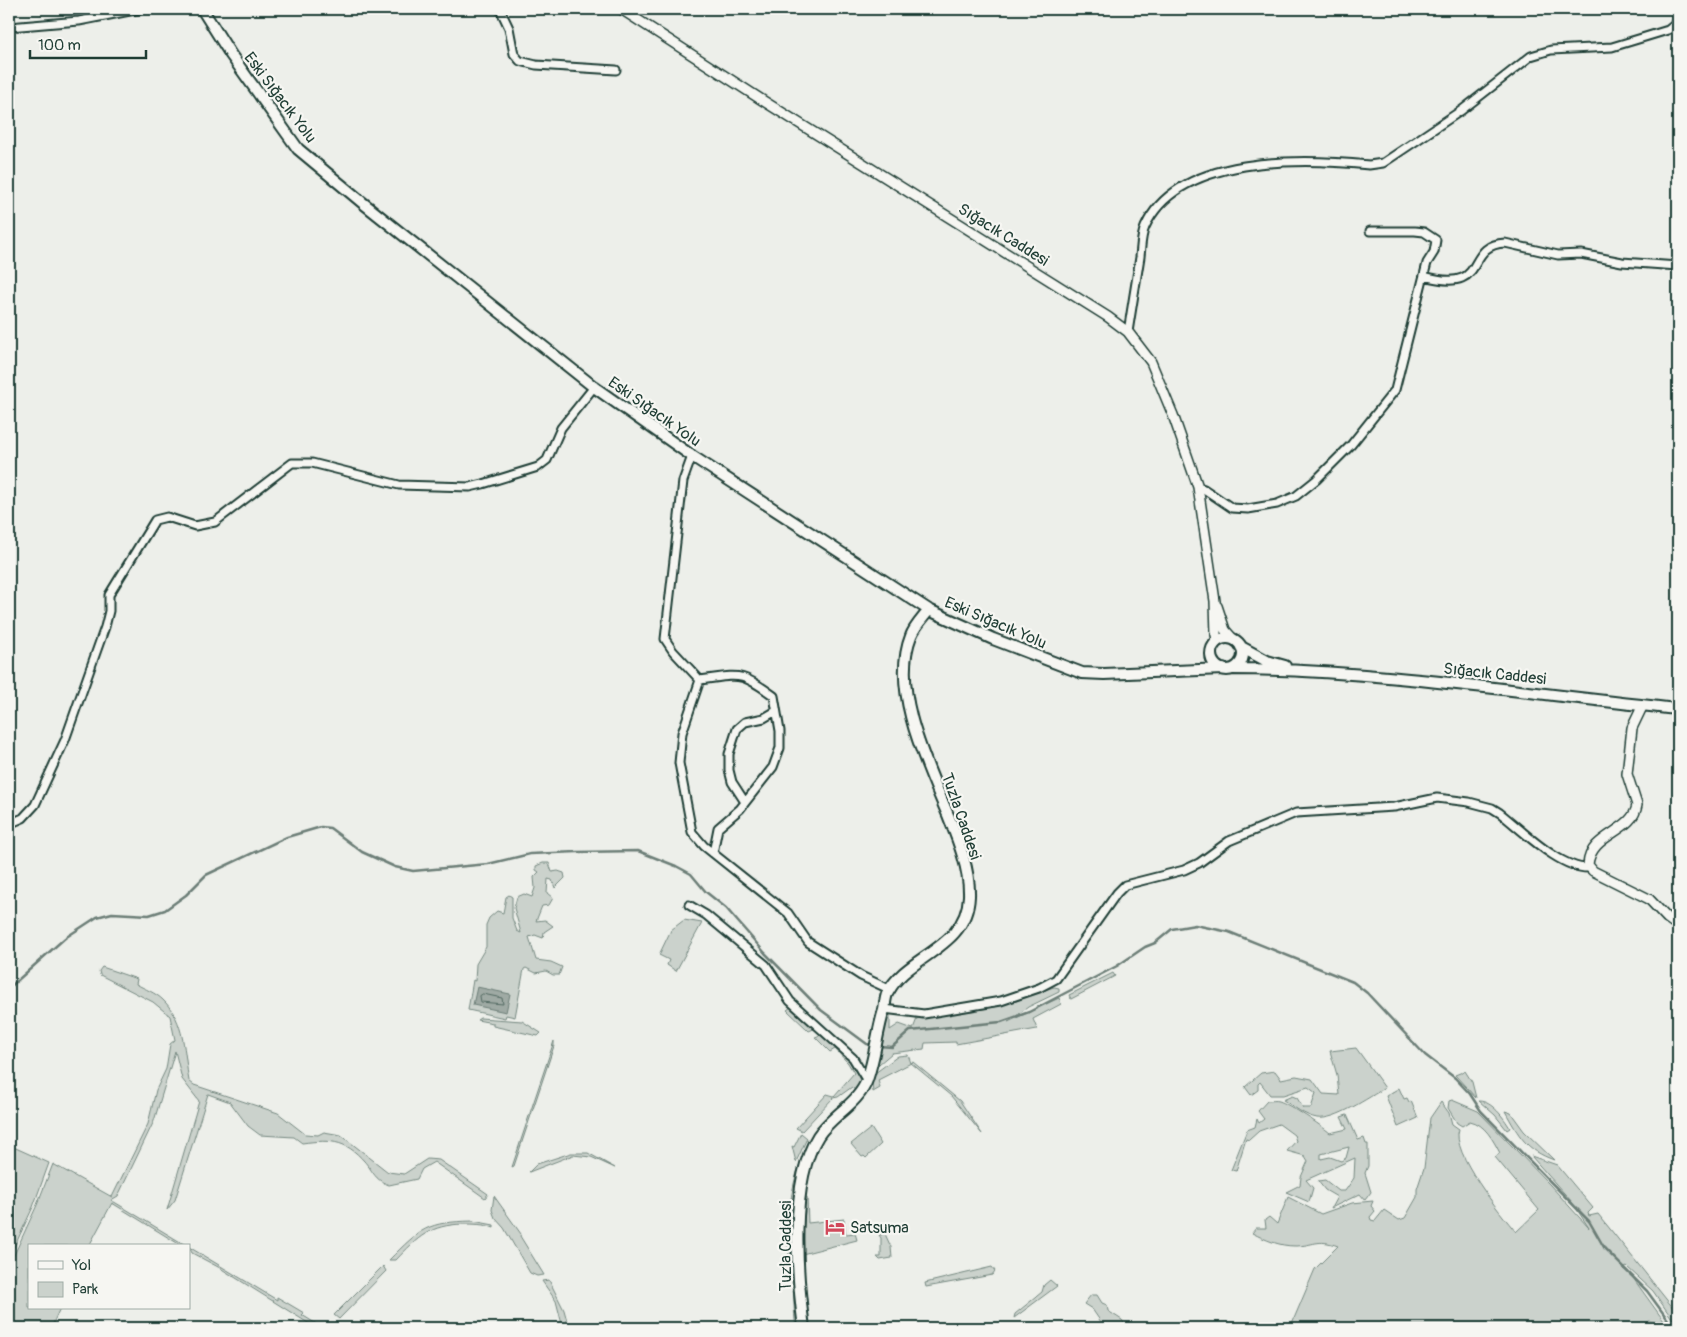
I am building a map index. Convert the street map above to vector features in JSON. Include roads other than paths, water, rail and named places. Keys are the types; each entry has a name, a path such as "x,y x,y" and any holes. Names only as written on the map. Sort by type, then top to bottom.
{"main road":[{"name":"Eski Sığacık Yolu","path":"202,9 231,55 298,149 594,387 692,456 929,610 992,638 1082,672 1104,674 1228,669 1308,671"},
{"name":"Tuzla Caddesi","path":"804,1328 800,1300 798,1219 804,1173 818,1136 828,1122 856,1097 867,1081 887,994 902,976 955,933 965,914 969,896 960,844 934,782 906,699 904,666 911,635 929,610"},
{"path":"1192,670 1206,658 1215,645 1223,639 1233,639 1241,647 1267,661 1308,671"},
{"path":"1215,645 1212,659 1228,669 1241,662 1243,652 1241,647"},
{"name":"Sığacık Caddesi","path":"1308,671 1473,685 1678,709"}],"street":[{"path":"9,27 79,21 140,9"},
{"path":"500,9 509,28 514,54 520,61 536,65 616,70"},
{"name":"Sığacık Caddesi","path":"621,9 1128,332 1151,362 1173,415 1198,487 1215,601"},
{"path":"1128,332 1144,229 1154,211 1189,184 1213,173 1280,162 1369,166 1383,163 1462,110 1531,56 1551,50 1612,47 1668,30 1678,22"},
{"path":"1198,487 1232,508 1248,509 1278,504 1296,496 1316,480 1351,445 1394,390 1424,276 1437,244 1436,240 1424,232 1370,231"},
{"path":"1424,276 1435,279 1464,279 1470,276 1482,253 1496,243 1505,243 1558,255 1581,254 1622,262 1678,266"},
{"path":"9,824 23,818 35,805 65,740 109,611 109,594 155,520 167,516 195,526 215,522 292,463 312,462 399,485 470,487 483,484 538,467 547,460 561,428 594,387"},
{"path":"692,456 683,481 666,639 673,651 700,680"},
{"path":"1215,601 1225,630 1233,639"},
{"path":"1215,601 1215,645"},
{"path":"700,680 738,675 748,678 774,696 780,748 772,767 745,802 718,828 713,853"},
{"path":"700,680 682,733 679,763 692,832 713,853 788,913 808,942 861,976 891,990"},
{"path":"1590,868 1588,860 1602,838 1615,832 1636,811 1627,774 1632,728 1643,705"},
{"path":"745,802 732,782 729,770 729,754 737,730 745,722 764,718 776,711"},
{"path":"884,1009 924,1014 1001,1001 1039,988 1056,979 1125,885 1184,870 1199,863 1229,841 1296,813 1394,807 1437,798 1468,802 1492,808 1560,860 1583,868 1590,868 1649,899 1666,918 1678,926"},
{"path":"689,905 706,914 766,965 790,1001 853,1058 867,1081"}],"water":[{"path":"477,987 510,994 506,1012 473,1005"}],"waterway":[{"path":"9,988 65,938 97,917 112,913 149,915 165,910 186,895 206,875 287,837 321,827 330,828 362,852 395,867 413,871 488,864 530,854 638,851 691,874 706,892 726,908 765,953 821,1010 867,1044 874,1045"},
{"path":"879,1046 892,1047 910,1031 1001,1022 1029,1012 1117,966 1145,947 1155,943 1172,929 1195,925 1229,932 1353,982 1367,993 1425,1055 1455,1078 1470,1094 1481,1111 1589,1221 1605,1249 1647,1291 1674,1328"}],"place":[{"name":"Satsuma","path":"835,1227"}]}
